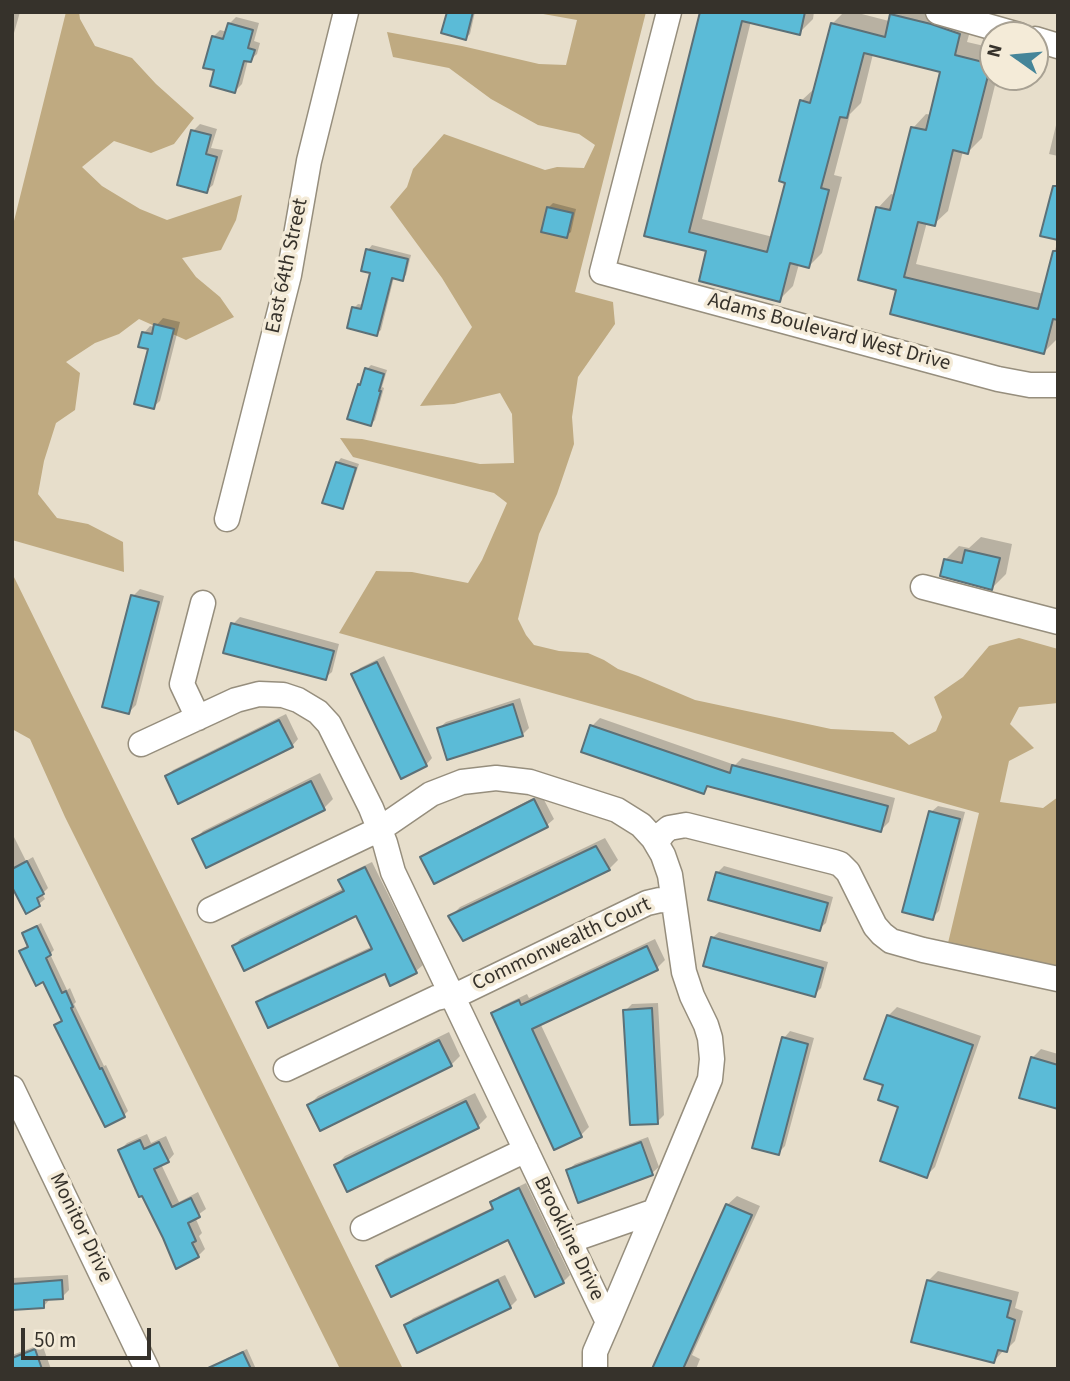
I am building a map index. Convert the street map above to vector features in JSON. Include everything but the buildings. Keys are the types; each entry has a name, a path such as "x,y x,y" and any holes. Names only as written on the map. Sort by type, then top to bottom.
{"street":[{"name":"East 64th Street","path":"227,519 289,275 309,160 346,12"},
{"name":"Adams Boulevard West Drive","path":"669,12 602,272 998,379 1030,385 1058,385"},
{"path":"938,12 979,24"},
{"path":"923,587 1058,622"},
{"path":"198,718 182,684 203,603"},
{"name":"Brookline Drive","path":"141,744 236,699 260,694 283,695 305,703 324,718 334,731 380,829 393,872 608,1322 595,1352 595,1369"},
{"path":"210,910 380,829 431,794 463,782 496,778 538,784 617,810 649,834 663,855 670,875 684,972 706,1025 712,1059 709,1086 608,1322"},
{"path":"656,843 670,828 686,825 840,864 848,872 875,926 891,940 923,950 1058,979"},
{"name":"Commonwealth Court","path":"452,994 463,992 647,903 673,901"},
{"path":"286,1069 436,998 452,994"},
{"name":"Monitor Drive","path":"13,1097 147,1369"},
{"name":"Brookline Drive","path":"363,1228 526,1150"},
{"path":"569,1241 655,1211"}],"shaded area":[{"path":"66,12 79,12 95,46 132,58 194,118 174,144 151,153 114,141 82,167 102,186 140,209 167,220 242,195 236,220 221,250 182,258 196,277 220,297 234,317 186,340 139,319 119,334 95,343 66,362 80,373 75,410 56,423 44,461 38,494 57,518 88,524 123,542 124,572 12,540 12,229"},
{"path":"532,12 646,12 575,292 613,302 615,324 578,377 572,417 574,444 557,494 539,534 518,619 526,635 534,645 559,651 588,653 618,669 695,700 831,729 893,732 909,745 936,731 942,717 934,697 963,677 989,646 1019,638 1058,649 1058,703 1019,707 1010,724 1034,748 1009,761 1000,802 1043,808 1058,797 1058,988 943,964 979,813 339,633 376,571 412,572 468,583 482,560 507,503 494,493 353,457 340,438 362,439 480,464 514,463 512,414 500,393 454,404 420,406 472,327 442,278 390,207 407,187 413,169 444,134 545,170 557,167 584,168 595,145 579,134 538,125 491,99 449,68 393,57 387,32 539,64 566,65 577,20"},
{"path":"12,573 403,1369 340,1369 65,817 30,739 12,729"}]}
